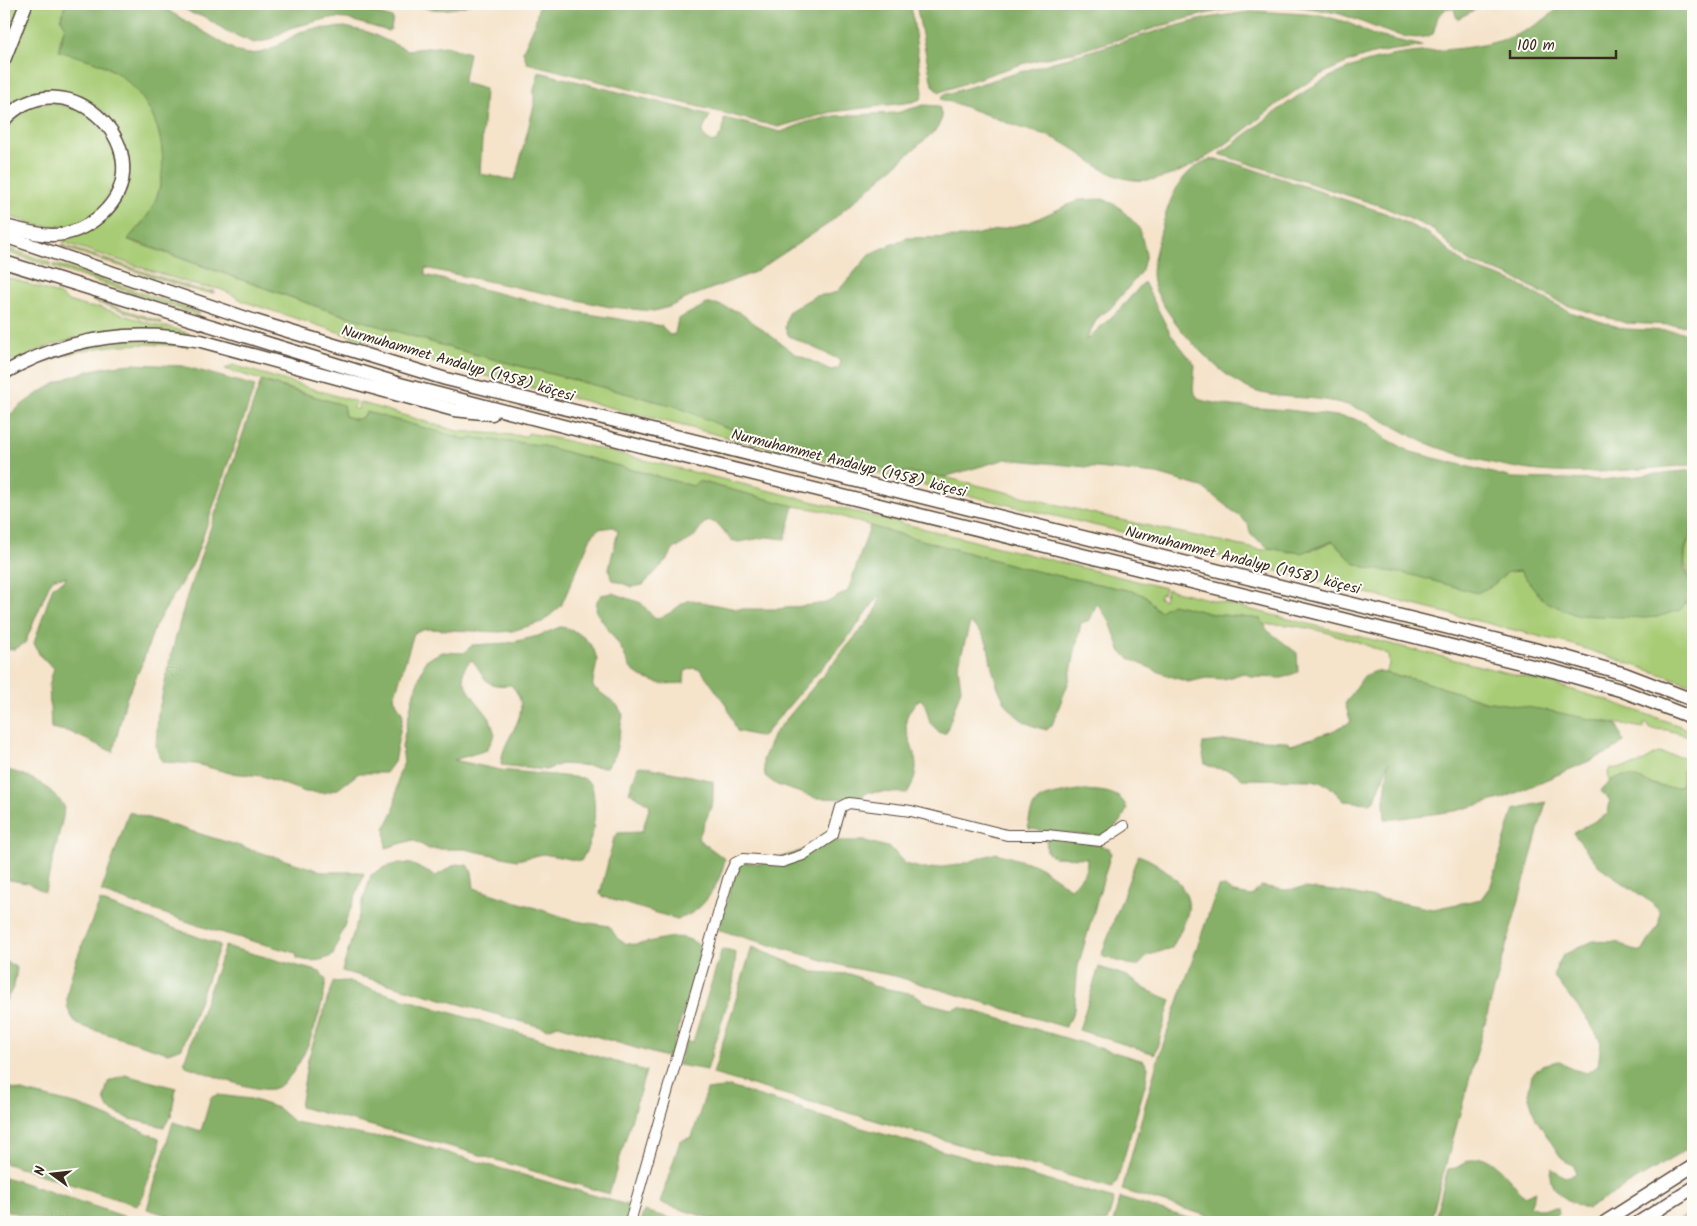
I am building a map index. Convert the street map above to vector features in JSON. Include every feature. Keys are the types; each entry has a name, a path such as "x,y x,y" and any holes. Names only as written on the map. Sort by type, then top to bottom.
{"main road":[{"path":"4,60 26,4"},
{"path":"4,120 24,106 44,99 70,100 85,106 98,114 113,132 119,146 122,170 119,186 112,200 104,212 85,227 67,233 50,235 4,226"},
{"name":"Nurmuhammet Andalyp (1958) köçesi","path":"4,236 255,321 446,379 1562,656 1624,674 1693,700"},
{"path":"4,262 400,384 538,420 1557,672 1620,690 1693,718"},
{"path":"4,372 43,354 84,341 130,335 165,336 201,341 454,410 538,420"},
{"path":"1605,1222 1693,1166"},
{"path":"1641,1222 1693,1188"},
{"path":"1599,1222 1632,1205"}],"street":[{"path":"630,1222 729,876 736,862 743,859 782,862 803,855 833,835 841,807 848,803 911,812 1007,835 1047,835 1101,841 1124,826"}],"green space":[{"path":"4,4 21,4 4,47"},
{"path":"32,4 65,4 61,19 65,25 59,46 97,62 118,74 144,100 153,116 159,134 163,170 151,211 128,240 324,309 454,349 675,406 896,471 944,477 1112,518 1263,550 1269,548 1289,552 1312,550 1333,541 1354,563 1367,568 1493,585 1508,572 1520,571 1545,601 1576,615 1657,617 1690,577 1685,565 1685,559 1693,527 1693,685 1574,645 1118,531 774,449 431,362 245,302 220,289 201,287 63,242 114,207 123,148 115,125 103,112 89,102 72,97 54,95 36,98 19,104 4,113 4,72"},
{"path":"65,4 157,4 238,52 248,54 270,50 300,32 311,29 345,27 368,32 407,50 446,46 469,53 463,83 485,89 480,174 515,180 534,106 534,90 539,72 710,115 702,132 707,140 713,142 716,142 723,131 724,118 781,132 807,122 834,116 896,113 924,105 939,106 942,118 937,129 828,224 755,272 692,296 669,307 654,311 610,307 425,268 425,275 570,311 662,326 669,335 675,334 678,319 707,304 716,304 739,312 794,353 831,370 839,368 840,360 789,336 785,328 788,312 815,296 838,291 870,254 906,238 965,237 1028,223 1079,200 1103,199 1118,206 1135,223 1140,230 1146,254 1142,270 1110,309 1098,317 1085,341 1118,311 1144,282 1170,333 1195,365 1193,390 1197,397 1204,401 1231,406 1288,410 1352,418 1368,424 1387,439 1411,452 1512,478 1601,480 1693,470 1693,527 1685,549 1684,568 1692,585 1689,599 1680,610 1657,617 1576,615 1544,601 1520,571 1508,572 1493,585 1477,593 1412,575 1367,568 1354,563 1333,541 1301,553 1269,548 1251,535 1248,524 1202,487 1157,474 1006,459 944,477 896,471 774,442 722,426 675,406 454,349 324,309 128,239 151,211 160,186 163,166 156,126 148,107 136,90 121,76 103,65 59,51 65,25 61,19"},
{"path":"177,4 342,4 393,18 391,29 388,31 347,19 330,18 290,28 269,40 254,43 228,32 203,16 193,14"},
{"path":"420,4 471,4 440,10 428,9"},
{"path":"539,4 911,4 923,93 921,99 912,102 832,112 778,127 527,63 523,51 535,24"},
{"path":"916,4 1486,4 1457,19 1454,9 1447,8 1438,16 1433,34 1423,37 1398,35 1347,16 1308,8 1280,5 1233,9 1186,19 1087,49 1028,62 940,92 935,89 931,80"},
{"path":"1563,4 1693,4 1693,326 1626,323 1566,305 1510,276 1471,262 1457,253 1434,230 1384,207 1219,154 1316,84 1352,67 1380,58 1486,44 1512,37 1538,24"},
{"path":"1255,11 1321,15 1349,23 1373,35 1423,46 1373,54 1329,71 1293,93 1204,159 1180,171 1157,179 1134,180 1111,173 1051,137 1020,128 941,99 943,95 1164,29 1207,18"},
{"path":"51,103 82,110 108,134 117,163 114,184 100,209 86,221 65,229 64,226 41,226 4,215 4,126 32,106"},
{"path":"1210,159 1231,162 1385,213 1429,234 1466,265 1512,281 1570,312 1625,329 1693,332 1693,465 1571,472 1511,467 1439,448 1353,407 1330,401 1261,393 1247,388 1231,378 1214,365 1184,333 1161,300 1154,286 1152,275 1158,242 1174,193 1188,173"},
{"path":"62,245 200,290 214,291 214,293 199,292 62,247"},
{"path":"4,247 51,263 50,266 4,251"},
{"path":"55,264 199,312 198,315 53,267"},
{"path":"4,269 43,282 42,285 4,272"},
{"path":"4,276 58,294 68,301 88,307 99,307 161,327 169,327 190,334 72,339 41,349 4,367"},
{"path":"92,301 101,302 162,322 162,324"},
{"path":"129,340 188,344 188,347 140,344 93,349 47,361 25,370 4,382 4,378 11,374 72,349"},
{"path":"133,364 183,366 255,386 194,562 155,626 142,664 126,699 113,752 70,732 51,728 49,686 54,668 40,656 34,643 53,586 65,580 66,577 54,578 50,583 25,643 15,649 4,650 4,420 33,397 63,380 96,369"},
{"path":"233,365 357,402 352,408 358,410 359,402 457,431 527,436 528,433 559,439 1165,588 1159,598 1164,600 1167,589 1553,684 1683,727 1693,732 1693,737 1667,730 1650,729 1647,724 1644,724 1644,728 1484,701 1425,682 1385,673 1389,665 1388,655 1362,643 1327,632 1292,625 1264,625 1261,619 1213,614 1172,604 1161,611 1155,608 1146,596 1132,591 1031,570 870,526 825,511 794,506 698,481 693,486 540,445 473,438 468,440 367,412 359,420 345,416 343,405 225,369"},
{"path":"261,381 343,405 345,416 355,420 363,417 367,412 468,440 473,438 540,445 693,486 698,481 794,506 785,539 767,537 739,542 731,540 719,525 711,521 704,523 693,538 674,549 664,563 643,585 632,587 611,579 609,568 618,531 613,527 598,529 591,537 561,606 542,622 512,631 426,629 414,633 394,698 403,715 394,762 386,773 359,773 338,789 324,793 305,792 262,776 230,773 196,764 164,762 159,756 156,747 158,714 171,655 187,596"},
{"path":"870,526 1031,570 1132,591 1146,596 1155,608 1160,611 1172,604 1213,614 1261,619 1267,630 1297,653 1298,672 1282,678 1253,677 1243,673 1224,679 1206,678 1188,682 1164,674 1130,659 1121,652 1110,622 1097,603 1090,620 1081,623 1069,681 1052,725 1047,730 1024,721 1008,707 994,676 986,640 980,631 970,623 958,667 961,689 946,733 940,733 930,723 925,704 920,699 907,716 907,732 915,757 916,767 915,777 908,793 869,792 855,799 816,798 777,785 765,776 763,760 774,734 875,613 881,596 878,597 850,635 762,737 737,731 727,706 701,670 694,668 685,671 684,683 661,684 641,677 631,669 620,646 596,612 597,601 601,595 613,593 641,603 655,619 667,615 683,603 692,600 736,609 778,609 826,603 848,591"},
{"path":"560,627 573,630 588,642 597,660 593,687 617,705 623,715 615,756 606,767 561,764 546,770 501,765 506,744 520,715 521,705 518,695 511,685 494,685 489,683 472,660 465,666 463,674 465,681 468,689 490,719 495,734 487,750 454,760 500,770 583,778 592,785 594,824 586,852 581,861 543,854 517,860 464,849 429,849 413,840 386,848 385,828 394,810 399,772 404,763 402,746 414,692 426,660 442,652 464,653 472,645 508,643 538,636"},
{"path":"1376,671 1425,682 1484,701 1546,710 1618,725 1623,742 1612,751 1504,798 1455,811 1394,819 1385,819 1384,801 1389,762 1375,800 1369,803 1344,801 1328,785 1313,780 1242,779 1237,774 1228,770 1205,764 1202,750 1203,743 1240,739 1286,741 1291,745 1330,732 1351,722 1345,704 1364,676"},
{"path":"1658,753 1693,758 1693,764 1687,763 1683,772 1682,785 1671,789 1623,776 1609,781 1608,771 1610,769 1637,765"},
{"path":"1687,763 1693,764 1693,1146 1587,1209 1573,1203 1555,1189 1550,1176 1551,1168 1565,1177 1576,1174 1574,1166 1562,1159 1536,1119 1528,1094 1532,1075 1542,1065 1558,1061 1572,1069 1587,1073 1598,1066 1601,1042 1590,1023 1553,975 1563,955 1593,941 1617,942 1629,949 1642,952 1659,924 1660,912 1649,901 1599,866 1573,833 1608,814 1610,801 1601,791 1611,781 1620,777 1630,777 1671,788 1682,785 1683,772"},
{"path":"641,766 713,782 713,802 698,839 725,859 723,869 714,888 702,904 695,911 677,919 603,897 600,894 614,838 618,833 642,832 650,805 629,792 638,767"},
{"path":"4,769 22,774 38,782 52,792 64,806 45,892 27,883 4,879"},
{"path":"1078,790 1114,794 1124,802 1127,809 1116,826 1100,837 1029,829 1031,813 1036,802 1052,795"},
{"path":"1546,802 1430,1222 1228,1222 1122,1190 1157,1062 1218,887 1225,886 1234,893 1252,896 1261,886 1285,890 1305,888 1344,892 1433,909 1481,899 1491,885 1514,809"},
{"path":"129,812 324,872 362,872 364,874 333,955 320,960 310,961 297,958 296,953 212,930 101,892"},
{"path":"1046,837 1078,840 1109,848 1111,853 1078,966 1074,1010 1065,1027 895,976 847,967 719,930 737,865 743,862 760,864 832,841 865,841 891,848 905,864 925,869 959,865 996,853 1037,865 1070,888 1083,875 1087,858 1054,857 1047,852"},
{"path":"1138,855 1161,867 1175,879 1185,893 1188,901 1188,913 1172,948 1149,955 1138,966 1134,966 1101,956"},
{"path":"399,863 411,864 436,876 456,864 467,865 472,872 474,888 576,921 609,926 618,939 627,943 647,943 679,937 690,940 701,947 699,961 669,1058 558,1025 548,1029 342,971 371,875 385,867"},
{"path":"100,901 220,945 182,1048 168,1053 78,1025 70,1014 67,1001 70,979"},
{"path":"225,946 320,972 326,980 316,1024 301,1059 283,1084 272,1089 253,1088 229,1081 186,1066 184,1062"},
{"path":"752,947 813,972 850,974 865,980 873,986 914,994 927,1003 951,1009 960,1007 1144,1061 1148,1067 1146,1082 1117,1181 1112,1188 713,1074"},
{"path":"722,949 736,953 733,984 707,1070 678,1065 686,1041 693,1042"},
{"path":"4,960 17,968 14,986 4,1004"},
{"path":"1099,967 1127,976 1147,990 1171,1000 1155,1054 1079,1030"},
{"path":"345,981 646,1071 609,1194 460,1149 300,1107 308,1059 333,982"},
{"path":"125,1075 176,1088 171,1116 164,1127 130,1119 108,1109 104,1098 108,1082"},
{"path":"5,1087 79,1105 159,1138 160,1147 140,1203 136,1205 4,1163"},
{"path":"730,1087 803,1109 805,1112 1114,1199 1107,1222 722,1222 660,1203 680,1141 692,1137 707,1090"},
{"path":"218,1095 251,1099 278,1108 294,1122 373,1137 389,1136 627,1205 629,1211 625,1222 189,1222 147,1209 173,1122 201,1131 211,1097"},
{"path":"1481,1157 1494,1163 1524,1196 1536,1191 1530,1206 1537,1209 1558,1208 1559,1213 1550,1222 1434,1222 1448,1169 1456,1168 1468,1161"},
{"path":"4,1177 141,1222 51,1222 4,1210"},
{"path":"1120,1198 1202,1222 1113,1222"},
{"path":"644,1211 684,1222 640,1222"},
{"path":"1693,1211 1693,1222 1676,1222"}]}
